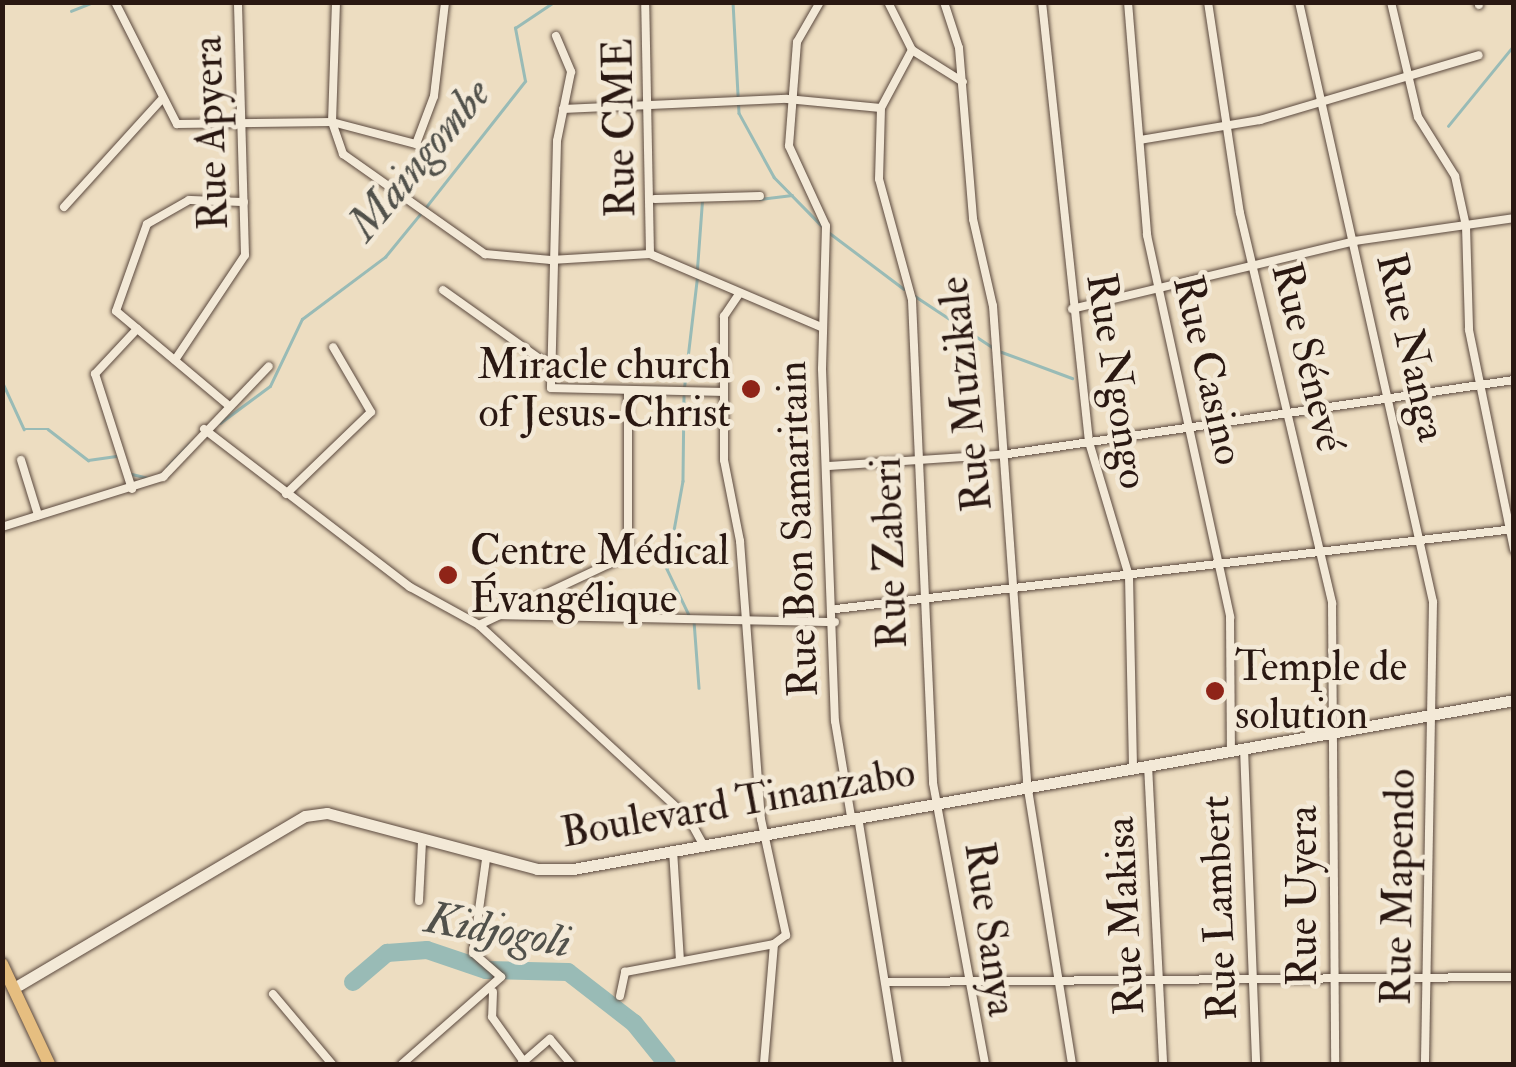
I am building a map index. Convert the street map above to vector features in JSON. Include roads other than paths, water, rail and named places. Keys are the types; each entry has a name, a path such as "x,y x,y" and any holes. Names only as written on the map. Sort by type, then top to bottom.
{"main road":[{"path":"2,964 18,984 49,1064"}],"street":[{"path":"115,2 161,100 188,129 242,118 332,122 416,144 434,96 445,2"},
{"name":"Rue Apyera","path":"175,360 245,255 238,2"},
{"path":"332,122 336,2"},
{"name":"Rue CME","path":"645,2 655,199 650,254"},
{"path":"888,2 912,50 962,82"},
{"name":"Rue Muzikale","path":"944,2 962,82 1008,454 1027,784 1072,1064"},
{"name":"Rue Ngongo","path":"1042,2 1089,442 1129,576 1133,767"},
{"name":"Rue Casino","path":"1128,2 1157,290 1222,563 1237,750"},
{"name":"Rue Sénevé","path":"1208,2 1257,270 1293,410 1322,550 1334,728"},
{"name":"Rue Nanga","path":"1299,2 1425,539 1432,710"},
{"path":"1390,2 1418,117 1455,176 1466,226 1480,384 1513,529 1514,549"},
{"path":"787,99 797,42 816,4"},
{"name":"Rue CME","path":"550,366 561,258 563,109 571,72 556,36"},
{"path":"563,109 787,99 881,108 912,50"},
{"path":"1140,140 1230,122 1480,55"},
{"name":"Rue Bon Samaritain","path":"787,99 789,146 826,226 821,328 836,609 836,721 888,982 898,1064"},
{"path":"64,207 161,100"},
{"name":"Rue Zaberi","path":"881,108 879,179 912,300 920,600 940,801"},
{"name":"Rue CME","path":"332,122 343,154 485,254 561,258 650,254 696,267 738,294 821,328"},
{"path":"655,199 760,196"},
{"path":"228,405 116,312 147,224 189,200 244,202"},
{"path":"1072,310 1257,270 1355,241 1514,218"},
{"path":"443,290 550,366 551,388 721,392"},
{"path":"620,996 625,972 774,944 786,935 766,830 721,392 724,316 738,294"},
{"path":"132,489 95,374 137,329"},
{"path":"286,494 371,412 332,347"},
{"path":"2,527 162,477 269,366"},
{"path":"829,466 1008,454 1514,380"},
{"path":"479,625 628,555 628,392"},
{"path":"207,431 286,494 479,625 689,820 702,842"},
{"path":"22,460 38,516"},
{"path":"836,609 1513,529"},
{"path":"498,615 744,613 836,622"},
{"name":"Boulevard Tinanzabo","path":"18,984 306,816 327,812 486,858 573,869 766,830 1237,750 1432,710 1514,700"},
{"name":"Rue Mapendo","path":"1425,1064 1432,710"},
{"name":"Rue Uyera","path":"1334,728 1335,1064"},
{"name":"Rue Lambert","path":"1237,750 1246,973 1256,1064"},
{"name":"Rue Makisa","path":"1148,764 1163,1064"},
{"name":"Rue Sanya","path":"940,801 973,976 984,1064"},
{"path":"419,901 422,840"},
{"path":"672,849 680,960"},
{"path":"486,858 473,953 500,973 492,1017 522,1063 550,1039 571,1064"},
{"path":"764,1064 774,944"},
{"path":"888,982 973,976 1246,973 1514,977"},
{"path":"402,1064 494,992"},
{"path":"273,994 332,1064"}],"waterway":[{"path":"71,11 93,2"},
{"name":"Maingombe","path":"426,207 525,81 515,28 554,2"},
{"path":"733,2 739,113 774,177 821,225"},
{"path":"1448,126 1514,45"},
{"path":"760,199 792,195"},
{"path":"697,269 702,201"},
{"name":"Maingombe","path":"220,423 270,386 302,319 385,257 421,213"},
{"path":"827,231 904,289"},
{"path":"684,388 697,277"},
{"path":"915,296 992,347"},
{"path":"999,351 1072,378"},
{"path":"2,381 24,429 48,429 88,460 116,456"},
{"path":"684,396 683,481 667,569 689,615"},
{"path":"167,467 189,444"},
{"path":"132,474 148,478"},
{"path":"694,621 699,688"},
{"name":"Kidjogoli","path":"353,982 387,953 427,950 486,970 568,972 634,1023 667,1064"}],"place":[{"name":"Miracle church of Jesus-Christ","path":"751,389"},
{"name":"Centre Médical Évangélique","path":"448,575"},
{"name":"Temple de solution","path":"1215,691"}]}
